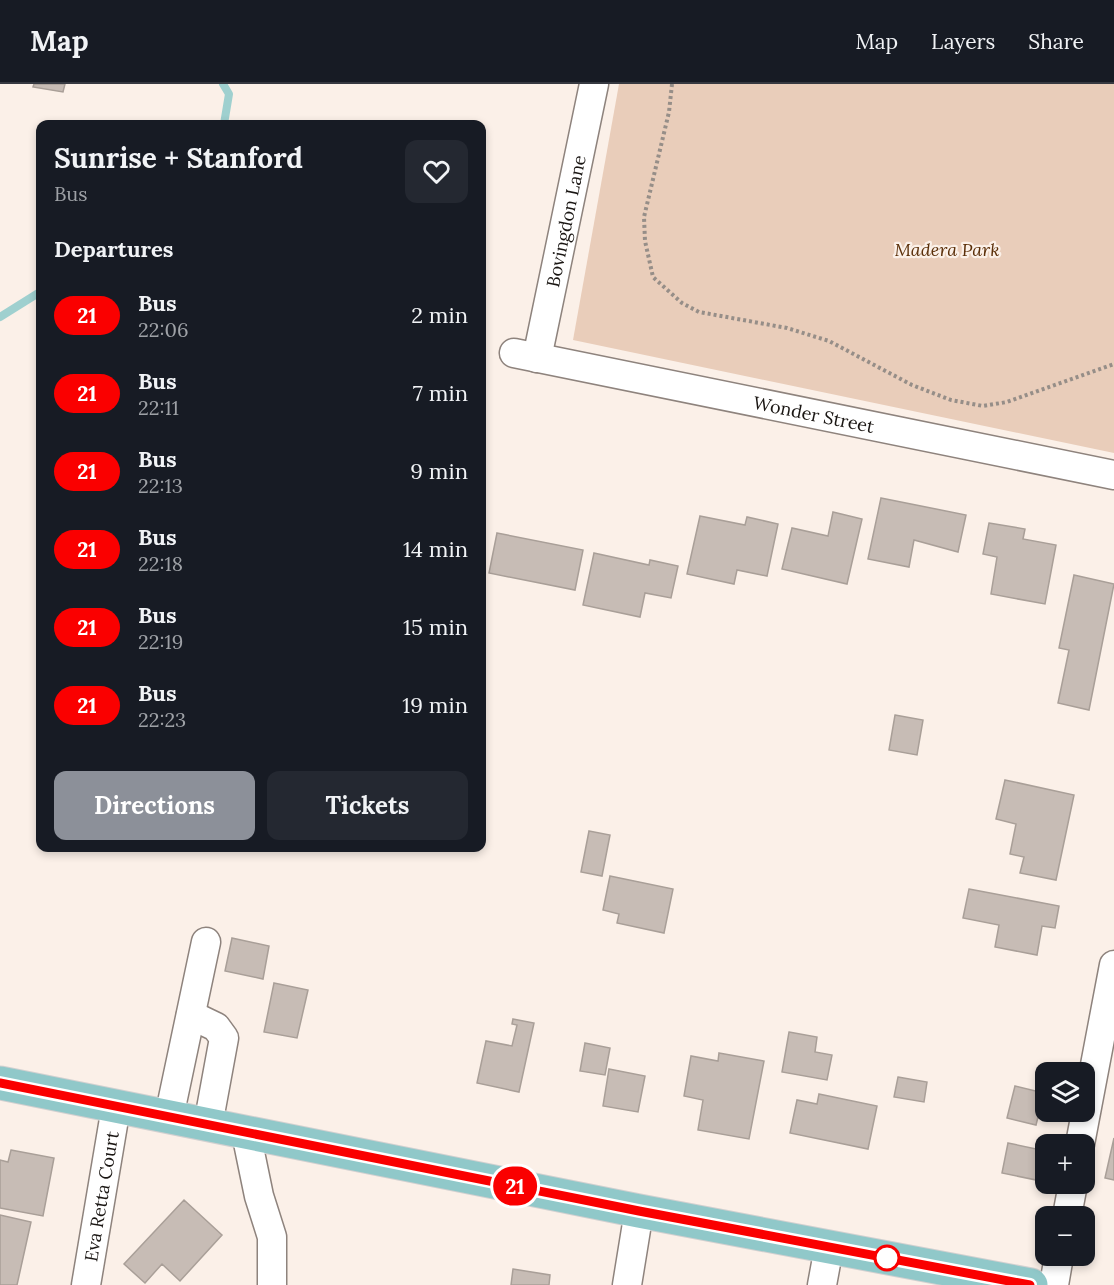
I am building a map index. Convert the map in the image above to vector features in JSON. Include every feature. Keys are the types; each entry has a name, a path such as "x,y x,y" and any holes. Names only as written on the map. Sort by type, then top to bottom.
{"main road":[{"path":"0,1083 639,1211 1031,1285"}],"street":[{"name":"Bovingdon Lane","path":"526,356 594,84"},
{"name":"Wonder Street","path":"526,356 1114,475"},
{"path":"169,1117 206,942"},
{"path":"1082,1134 1114,965"},
{"path":"191,1015 216,1027 224,1038 207,1125"},
{"name":"Eva Retta Court","path":"86,1285 116,1107"},
{"path":"246,1133 259,1196 272,1237 272,1285"},
{"path":"627,1285 639,1211"},
{"path":"822,1285 829,1247"},
{"path":"1054,1285 1057,1266"}],"path":[{"path":"672,84 669,112 644,218 645,241 653,277 682,303 699,312 787,328 829,341 912,386 951,400 983,405 1018,398 1114,363"}],"green space":[{"name":"Madera Park","path":"619,84 1114,84 1114,453 573,340"}],"building":[{"path":"34,84 65,84 63,92 33,87"},
{"path":"881,498 966,515 958,552 914,540 909,567 868,559"},
{"path":"833,512 862,519 847,584 782,569 792,528 828,536"},
{"path":"700,516 745,525 747,517 778,524 767,576 737,570 734,584 687,574"},
{"path":"989,523 1025,529 1023,539 1056,545 1045,604 991,594 997,557 983,554"},
{"path":"497,533 583,550 575,590 489,573"},
{"path":"594,553 649,565 650,560 678,566 671,598 645,593 640,617 583,605"},
{"path":"1074,575 1114,584 1089,710 1058,703 1069,650 1059,648"},
{"path":"895,715 923,720 917,755 889,750"},
{"path":"1005,780 1074,795 1056,880 1020,873 1024,857 1010,854 1016,824 996,819"},
{"path":"589,831 610,835 602,876 581,872"},
{"path":"610,876 673,889 664,933 617,923 619,914 603,910"},
{"path":"969,889 1059,906 1055,928 1042,926 1037,955 995,947 999,925 963,918"},
{"path":"232,938 269,946 263,979 225,971"},
{"path":"274,983 308,990 297,1038 264,1032"},
{"path":"513,1019 534,1023 519,1092 477,1083 486,1041 512,1046 517,1025 512,1024"},
{"path":"789,1032 817,1037 815,1052 832,1055 827,1080 782,1072"},
{"path":"585,1043 610,1048 605,1075 580,1071"},
{"path":"719,1053 764,1061 749,1139 698,1130 703,1100 684,1096 691,1056 718,1061"},
{"path":"609,1069 645,1076 638,1112 603,1106"},
{"path":"898,1077 927,1082 924,1102 894,1097"},
{"path":"1015,1086 1035,1091 1036,1125 1007,1118"},
{"path":"819,1094 877,1106 868,1149 790,1133 797,1100 817,1104"},
{"path":"1114,1138 1114,1180 1105,1178"},
{"path":"1008,1143 1035,1149 1035,1180 1002,1173"},
{"path":"11,1150 54,1158 43,1216 0,1208 0,1160 8,1162"},
{"path":"184,1200 222,1235 180,1281 162,1264 145,1283 124,1264"},
{"path":"0,1215 31,1222 17,1285 0,1285"},
{"path":"513,1269 550,1275 549,1285 511,1285"}],"waterway":[{"path":"223,84 229,94 225,120"},
{"path":"0,317 36,294"}],"bus line":[{"name":"21","path":"0,1083 639,1211 1030,1285"}]}
